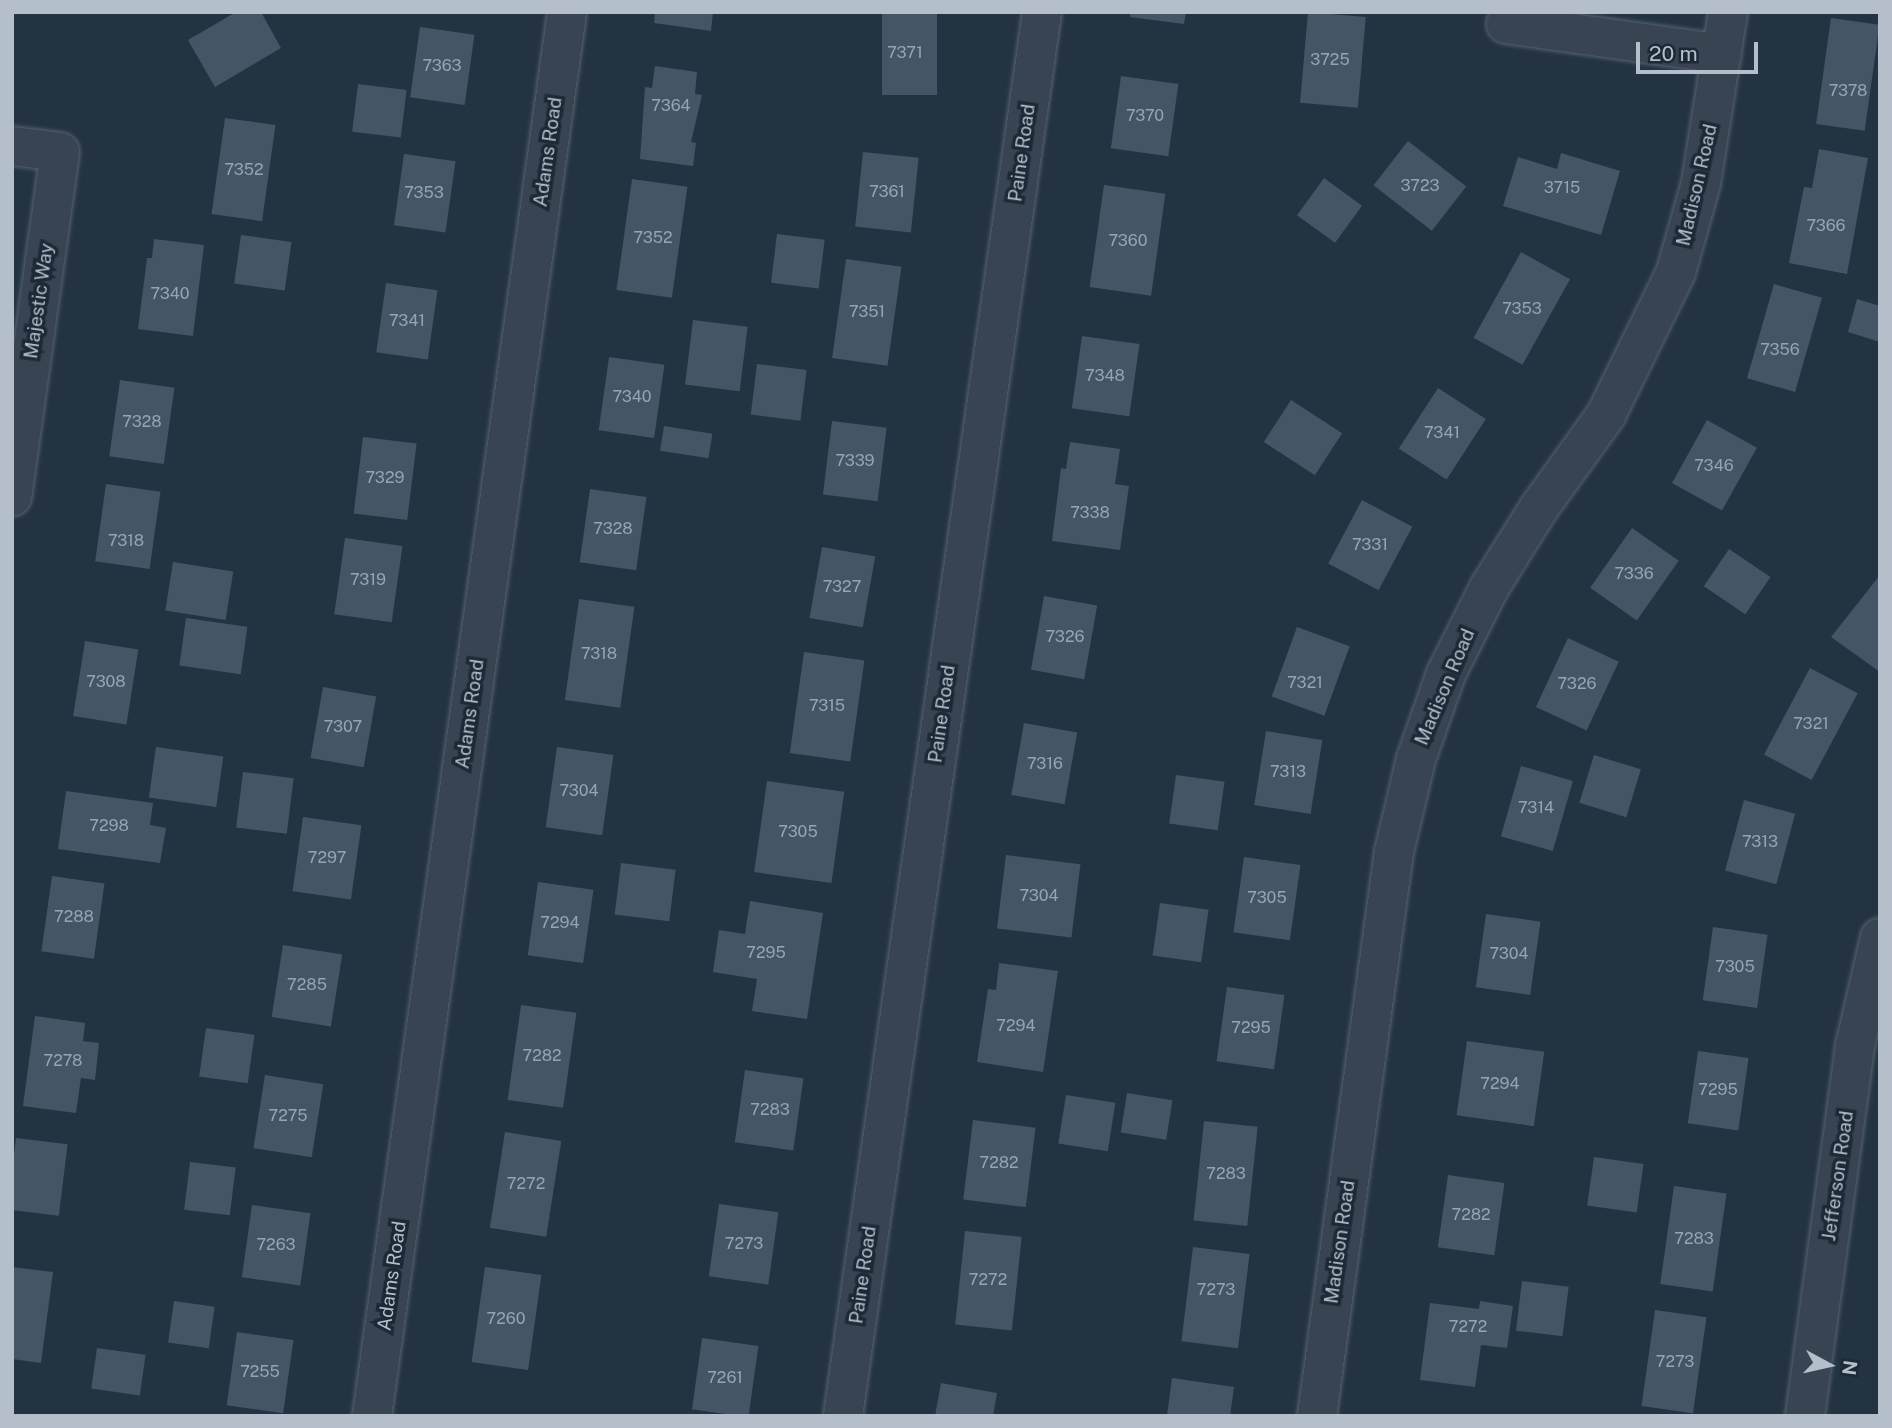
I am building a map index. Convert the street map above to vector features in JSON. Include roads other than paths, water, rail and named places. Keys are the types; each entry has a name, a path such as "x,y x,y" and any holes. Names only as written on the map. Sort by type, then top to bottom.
{"street":[{"name":"Adams Road","path":"372,1416 568,12"},
{"name":"Paine Road","path":"843,1416 1042,12"},
{"name":"Madison Road","path":"1317,1416 1394,852 1416,759 1446,674 1489,589 1539,508 1606,415 1676,272 1701,183 1728,12"},
{"path":"1506,24 1722,54"},
{"name":"Majestic Way","path":"12,146 60,152 12,497"},
{"name":"Jefferson Road","path":"1805,1416 1855,1046 1880,938"}]}
